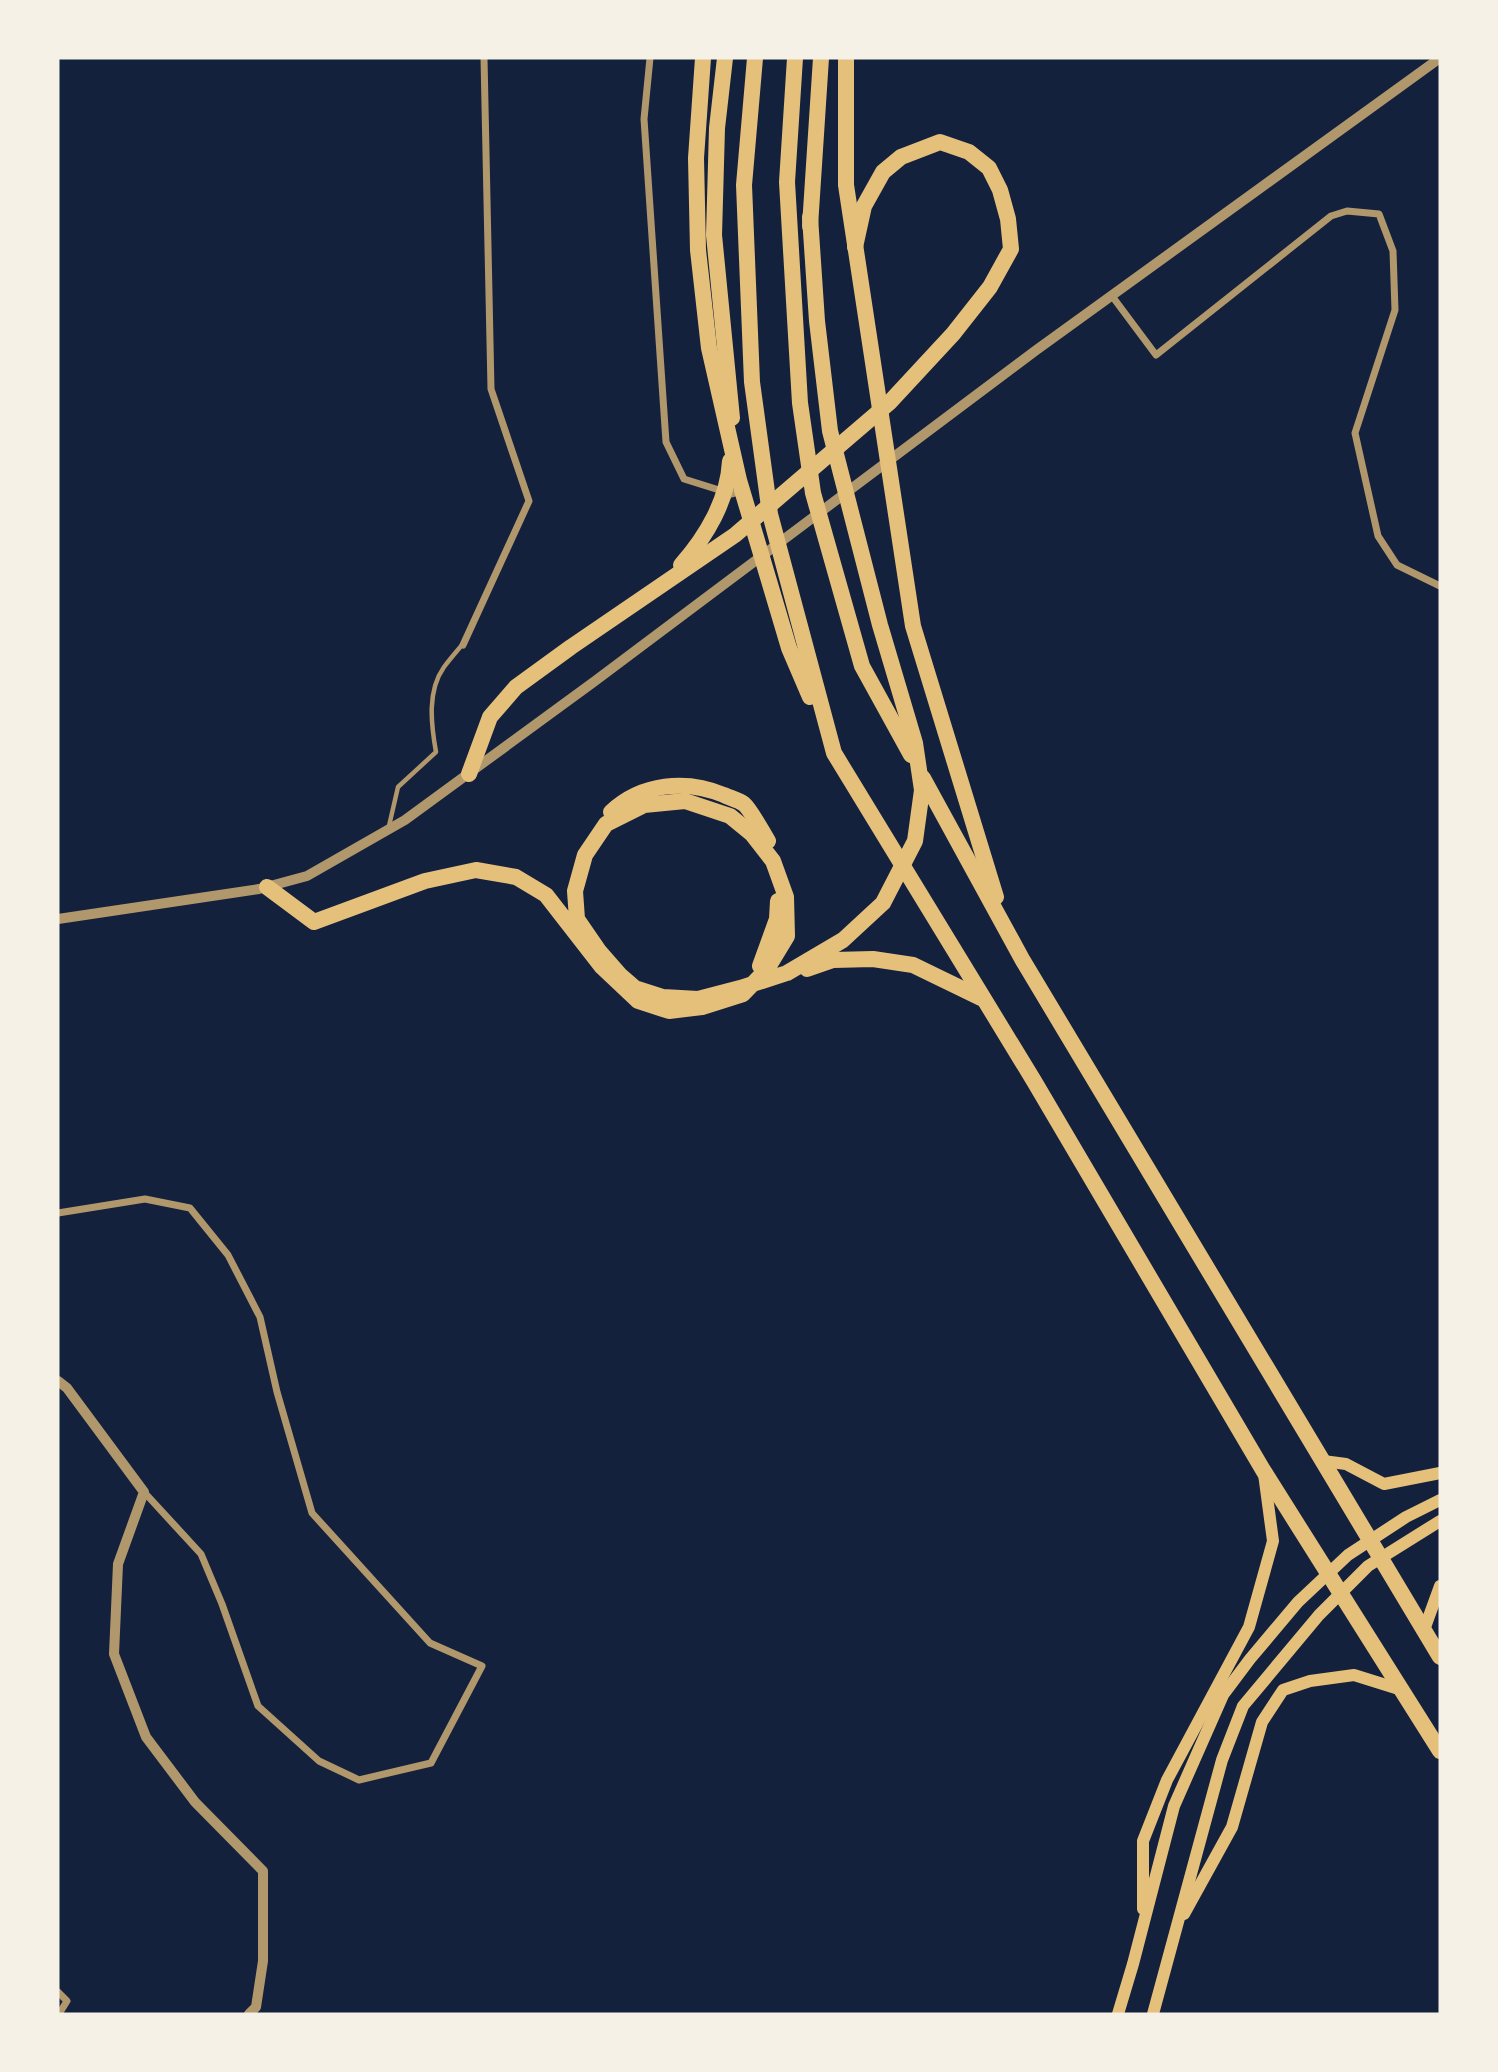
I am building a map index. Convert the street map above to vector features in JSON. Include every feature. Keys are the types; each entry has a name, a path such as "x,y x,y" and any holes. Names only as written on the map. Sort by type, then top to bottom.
{"highway":[{"path":"703,58 696,158 698,250 709,348 742,491 789,648 834,753 1041,1093 1263,1470 1440,1751"},
{"path":"666,582 695,549 714,517 729,478 733,413 714,235 717,128 725,58"},
{"path":"755,58 744,185 752,382 770,514 834,753"},
{"path":"795,58 787,182 800,403 813,493 862,666 1006,930 1440,1657"},
{"path":"800,403 821,58"},
{"path":"846,58 846,185 913,626 1006,930"},
{"path":"469,774 490,717 516,687 735,535 889,403 953,334 990,287 1011,249 1008,219 1000,190 989,168 969,152 940,142 901,157 883,172 864,206 855,247"},
{"path":"267,887 314,922 425,881 446,876 476,870 516,877 546,895 602,967 638,1001 669,1011 702,1007 743,994 767,969 787,936 786,897 773,861 752,834 730,816 685,801 644,805 615,819 606,824 585,855 575,891 577,919 620,975 635,988 663,997 698,999 740,988 787,973 843,940 883,902 915,841 922,790 915,743 880,625 830,431 817,321 810,217"},
{"path":"740,988 753,977 764,961 777,919 778,889 770,844 744,804 705,787 671,785 642,793 618,805 586,834 567,879 567,907 582,956 604,984 627,1002 668,1016 706,1014 796,973 833,960 873,959 912,965 982,999"}],"main road":[{"path":"1323,1461 1346,1464 1384,1484 1440,1474"},
{"path":"1143,1927 1143,1841 1167,1780 1249,1627 1273,1541 1263,1470"},
{"path":"1118,2014 1174,1806 1223,1695 1298,1602 1348,1555 1406,1517 1440,1500"},
{"path":"1153,2014 1222,1760 1243,1706 1319,1615 1368,1566 1440,1521"},
{"path":"1424,1630 1440,1586"},
{"path":"1174,1933 1232,1827 1262,1722 1283,1690 1310,1681 1354,1675 1402,1690"}],"street":[{"path":"463,645 528,501 491,388 484,58"},
{"path":"650,58 644,119 666,442 684,479 732,494 742,491"},
{"path":"58,919 267,887 307,876 405,820 1035,351 1440,58"},
{"path":"1112,296 1156,355 1331,216 1347,211 1380,214 1393,251 1395,310 1355,433 1378,536 1397,565 1440,586"},
{"path":"58,1213 145,1199 190,1208 228,1255 260,1317 277,1392 312,1513 430,1643 482,1666 431,1763 359,1780 319,1761 258,1706 201,1553 144,1492 58,1381"},
{"path":"144,1492 118,1564 114,1654 146,1737 195,1802 263,1871 263,1961 256,2007 249,2014"},
{"path":"58,1992 67,2001 59,2014"}],"lane":[{"path":"388,830 398,787 436,752 431,725 433,692 443,669 463,645"}]}
